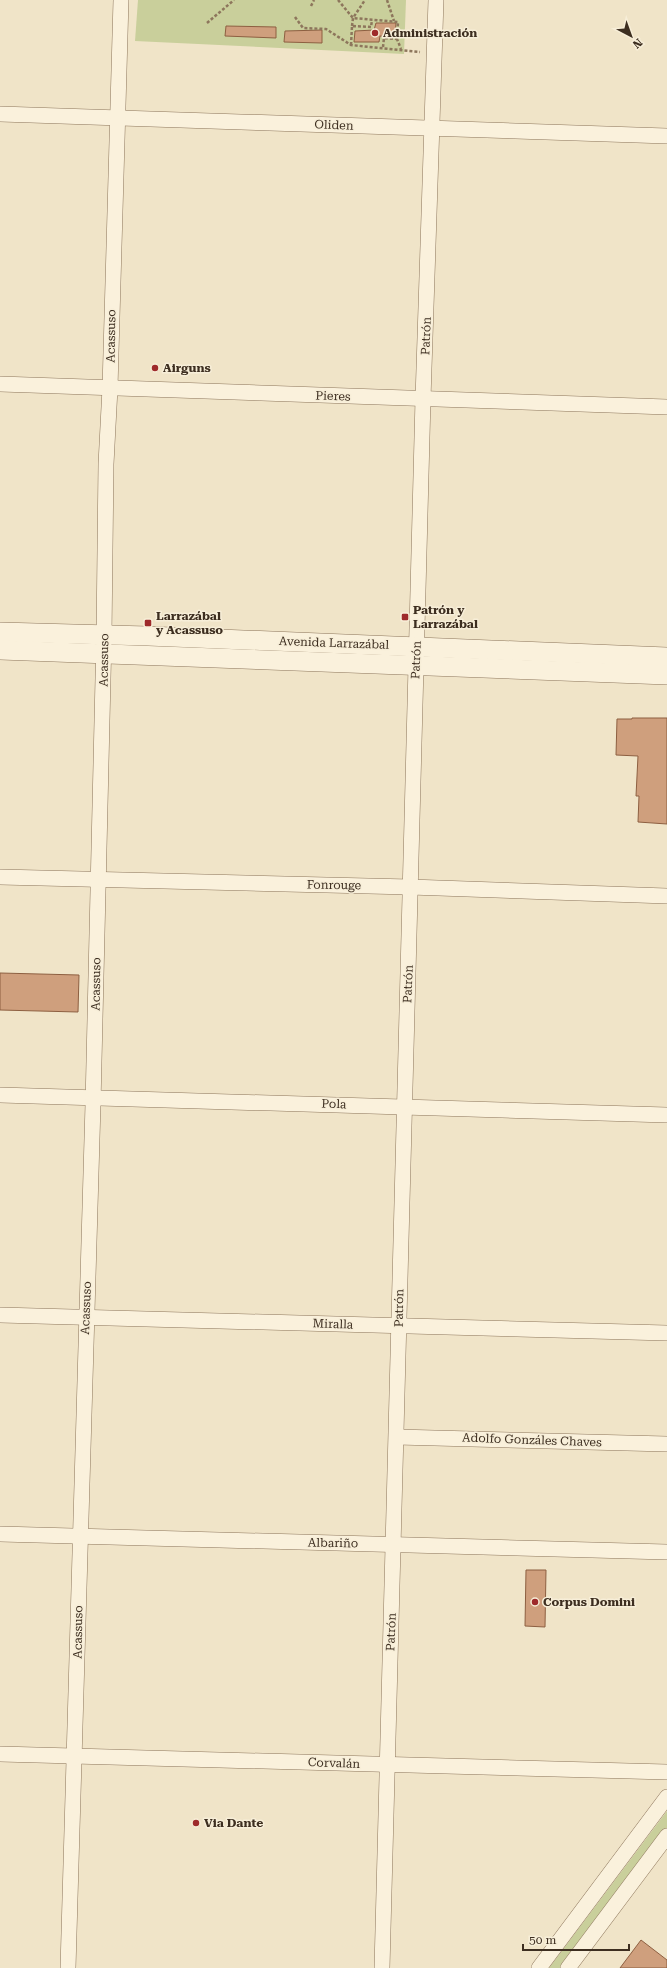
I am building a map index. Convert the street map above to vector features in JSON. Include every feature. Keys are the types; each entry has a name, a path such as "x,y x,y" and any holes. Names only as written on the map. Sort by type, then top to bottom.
{"street":[{"name":"Acassuso","path":"68,1968 93,1097 104,644 106,464 110,388 120,0"},
{"name":"Patrón","path":"382,1968 423,399 436,0"},
{"name":"Oliden","path":"0,114 667,136"},
{"name":"Pieres","path":"0,384 667,407"},
{"name":"Avenida Larrazábal","path":"0,632 104,644 416,665 667,675"},
{"name":"Avenida Larrazábal","path":"0,650 104,644 417,646 667,657"},
{"name":"Fonrouge","path":"0,877 410,887 667,896"},
{"name":"Pola","path":"0,1095 667,1115"},
{"name":"Miralla","path":"0,1315 667,1333"},
{"name":"Adolfo Gonzáles Chaves","path":"397,1437 667,1444"},
{"name":"Albariño","path":"0,1534 667,1552"},
{"name":"Corvalán","path":"0,1754 662,1772"},
{"path":"540,1968 666,1798 662,1772"},
{"path":"568,1968 667,1836"}],"path":[{"path":"207,23 234,0"},
{"path":"310,6 314,0"},
{"path":"338,0 353,18 398,22 397,39 401,49"},
{"path":"351,45 353,18 365,0"},
{"path":"387,0 394,21"},
{"path":"295,17 303,28 326,29 351,45 434,53"},
{"path":"352,26 371,27 372,20"},
{"path":"383,47 384,38 397,39"}],"green space":[{"path":"138,0 406,0 404,54 135,41"},
{"path":"667,1811 667,1829 562,1968 549,1968"}],"building":[{"name":"Administración","path":"376,23 396,23 395,37 380,36 379,42 354,42 355,31 374,30"},
{"path":"226,26 276,27 276,38 225,36"},
{"path":"322,30 322,43 284,42 285,31"},
{"path":"667,718 667,824 638,822 639,796 636,796 638,756 616,755 617,719"},
{"path":"0,973 79,975 78,1012 0,1010"},
{"name":"Corpus Domini","path":"526,1570 546,1570 545,1627 525,1626"},
{"path":"641,1940 667,1960 667,1968 620,1968"}],"place":[{"name":"Administración","path":"375,33"},
{"name":"Airguns","path":"155,368"},
{"name":"Patrón y Larrazábal","path":"405,617"},
{"name":"Larrazábal y Acassuso","path":"148,623"},
{"name":"Corpus Domini","path":"535,1602"},
{"name":"Via Dante","path":"196,1823"}]}
